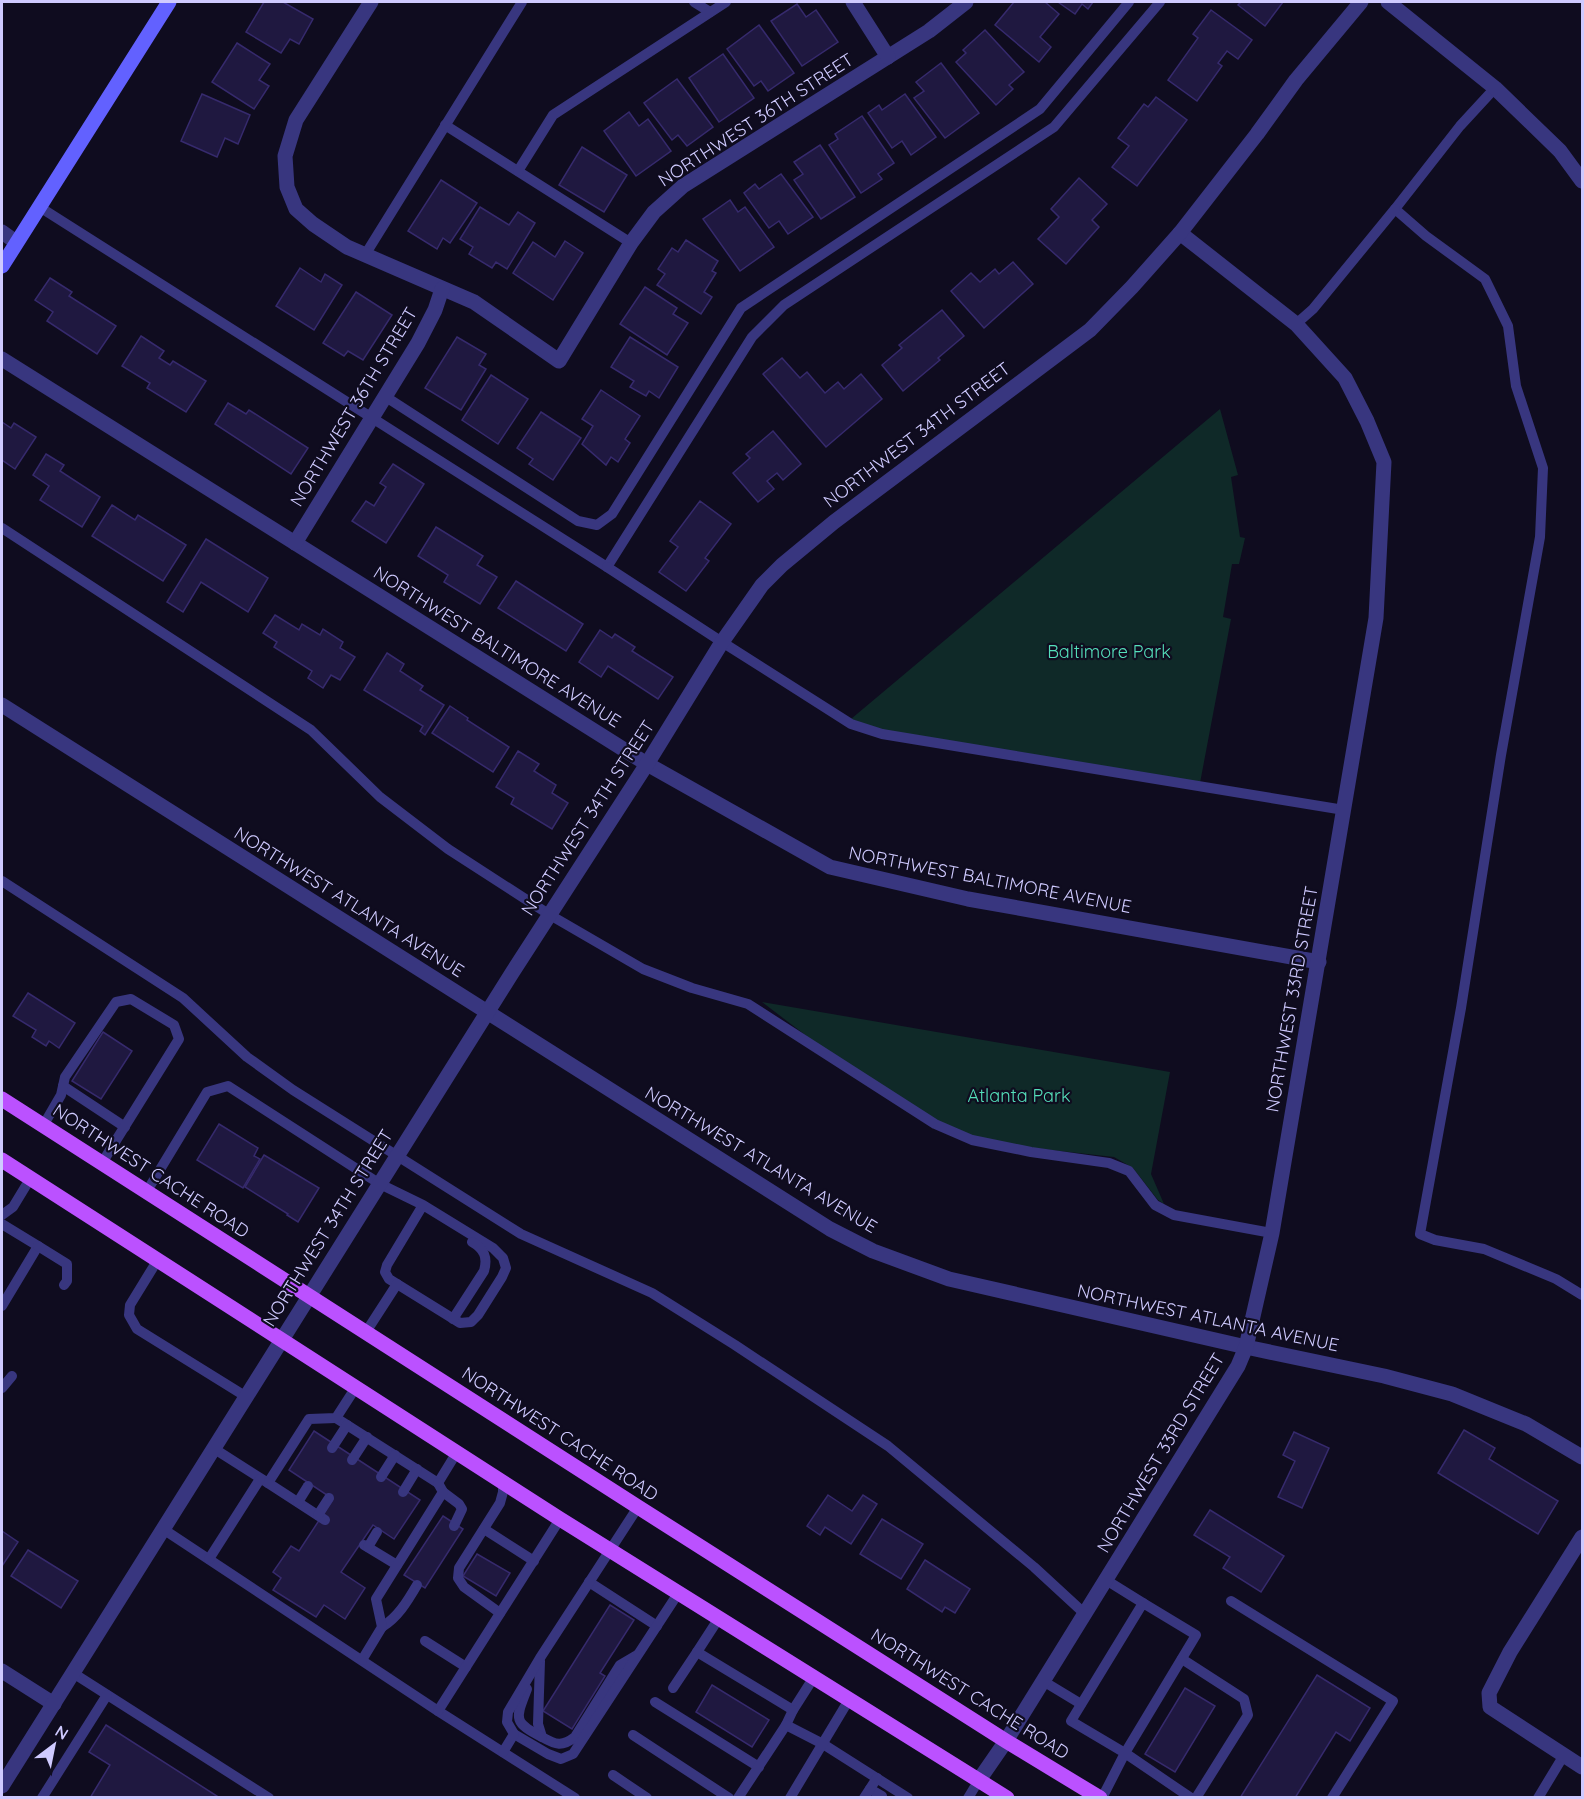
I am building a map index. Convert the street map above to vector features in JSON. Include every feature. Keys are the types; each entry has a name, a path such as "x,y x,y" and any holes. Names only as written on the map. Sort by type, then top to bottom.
{"main road":[{"path":"2,266 169,2"},
{"name":"NORTHWEST CACHE ROAD","path":"2,1099 1006,1741 1101,1797"},
{"path":"2,1160 560,1519 1007,1797"}],"street":[{"path":"371,2 296,120 285,156 287,187 296,208 313,224 347,248 442,289"},
{"path":"853,2 888,57"},
{"name":"NORTHWEST 36TH STREET","path":"295,543 418,343 435,310 442,289 474,302 559,361 631,243 654,212 683,186 929,31 966,2"},
{"name":"NORTHWEST 34TH STREET","path":"2,1786 512,973 647,764 722,642 762,585 782,565 834,522 1089,330 1132,287 1180,233 1296,80 1361,2"},
{"path":"1388,2 1495,88 1560,151 1582,182"},
{"path":"2,232 16,242"},
{"name":"NORTHWEST 33RD STREET","path":"979,1780 1006,1741 1238,1366 1246,1347 1272,1233 1376,618 1384,462 1367,421 1345,378 1296,324 1180,233"},
{"name":"NORTHWEST BALTIMORE AVENUE","path":"2,359 647,764 830,867 968,899 1319,962"},
{"name":"NORTHWEST ATLANTA AVENUE","path":"2,705 820,1223 873,1251 949,1280 1384,1376 1452,1394 1526,1424 1582,1457"},
{"path":"1582,1537 1509,1652 1489,1693 1490,1707 1582,1767"},
{"path":"2,1671 54,1704"}],"lane":[{"path":"365,255 522,2"},
{"path":"694,2 710,12"},
{"path":"518,171 553,115 726,2"},
{"path":"386,397 578,521 597,525 612,514 741,308 1040,109 1129,2"},
{"path":"607,567 752,337 784,305 1054,127 1160,2"},
{"path":"1296,324 1312,309 1460,126 1495,88"},
{"path":"446,125 631,243"},
{"path":"38,206 851,724 882,734 1344,810"},
{"path":"1395,209 1426,236 1485,279 1508,326 1516,386 1543,468 1540,537 1461,1008 1420,1234 1435,1240 1484,1249 1556,1279 1582,1294"},
{"path":"2,528 310,730 380,797 448,849 550,915 643,969 692,988 748,1004 935,1124 972,1140 1031,1152 1109,1163 1129,1171 1155,1205 1174,1215 1272,1233"},
{"path":"2,881 183,998 247,1057 293,1090 521,1234 652,1293 888,1446 1034,1567 1085,1614"},
{"path":"44,1126 61,1095 65,1077 116,1002 131,999 174,1025 179,1039 102,1163"},
{"path":"63,1086 125,1127"},
{"path":"147,1191 207,1092 228,1086 380,1184 428,1208 493,1248 503,1258 506,1268 471,1322 460,1323 453,1319 389,1279 385,1272 387,1265 428,1208"},
{"path":"2,1215 13,1208 30,1179"},
{"path":"428,1208 437,1220 480,1247 487,1262 484,1271 453,1319"},
{"path":"2,1224 67,1264 67,1281 64,1285"},
{"path":"2,1306 38,1246"},
{"path":"157,1261 130,1305 129,1316 137,1329 245,1396"},
{"path":"366,1332 397,1284"},
{"path":"2,1388 12,1376"},
{"path":"336,1418 356,1387"},
{"path":"209,1559 309,1419 336,1418 417,1469 459,1504 462,1509 454,1526"},
{"path":"332,1449 347,1425"},
{"path":"352,1460 367,1437"},
{"path":"213,1448 321,1518 329,1498"},
{"path":"382,1627 376,1599 441,1488 458,1452"},
{"path":"381,1477 395,1455"},
{"path":"403,1492 417,1469"},
{"path":"500,1613 464,1587 458,1578 459,1568 500,1503 503,1481"},
{"path":"298,1502 308,1486"},
{"path":"638,1507 540,1658 508,1712 507,1722 514,1734 561,1759 573,1754 679,1592"},
{"path":"438,1711 560,1519"},
{"path":"163,1529 438,1711 575,1797"},
{"path":"484,1529 534,1561"},
{"path":"378,1532 366,1546 396,1566"},
{"path":"1101,1797 1196,1635 1106,1580"},
{"path":"589,1582 657,1626"},
{"path":"362,1660 382,1627 392,1621 417,1585"},
{"path":"1232,1601 1393,1701 1332,1797"},
{"path":"1143,1603 1071,1721 1193,1797 1248,1714 1244,1699 1182,1659"},
{"path":"673,1688 719,1618"},
{"path":"425,1641 466,1667"},
{"path":"697,1652 793,1710"},
{"path":"540,1658 520,1709 520,1723 555,1744 568,1742 575,1737 620,1665 639,1655"},
{"path":"540,1658 538,1724 542,1737"},
{"path":"73,1673 269,1797"},
{"path":"738,1797 786,1725 814,1677"},
{"path":"1043,1681 1081,1704"},
{"path":"42,1797 107,1695"},
{"path":"790,1797 850,1698"},
{"path":"655,1702 759,1767"},
{"path":"786,1725 823,1744 908,1797"},
{"path":"503,1752 514,1734"},
{"path":"633,1735 729,1797"},
{"path":"1538,1797 1564,1755"},
{"path":"613,1775 647,1797"},
{"path":"877,1778 867,1793 882,1796"},
{"path":"968,1797 979,1780"}],"green space":[{"name":"Baltimore Park","path":"1220,409 1238,475 1231,477 1240,537 1245,538 1239,564 1232,564 1223,617 1231,619 1200,783 884,731 851,719"},
{"name":"Atlanta Park","path":"762,1002 1170,1072 1151,1174 1164,1204 1158,1200 1133,1168 1114,1157 1033,1148 973,1137 937,1123 821,1047"}],"building":[{"path":"264,2 283,2 313,19 299,44 290,39 281,53 246,32"},
{"path":"1014,2 1045,2 1059,14 1040,37 1051,47 1039,62 995,25"},
{"path":"1058,2 1093,2 1088,9 1082,4 1075,14"},
{"path":"1241,2 1283,2 1265,26 1238,5"},
{"path":"797,4 806,17 816,10 838,42 802,66 771,21"},
{"path":"1211,10 1252,40 1238,59 1227,51 1218,63 1222,66 1197,101 1168,80 1198,38 1193,34"},
{"path":"759,25 794,73 768,91 761,81 754,86 727,49"},
{"path":"985,30 1024,72 1009,85 1013,89 996,105 956,62 966,53 963,50"},
{"path":"237,43 270,64 259,80 269,86 254,109 212,82"},
{"path":"723,54 754,98 719,122 689,78"},
{"path":"941,63 979,113 945,138 914,98 924,91 916,82"},
{"path":"677,79 713,127 687,146 678,135 672,140 644,103"},
{"path":"202,94 250,115 238,144 225,138 217,157 181,141"},
{"path":"905,94 936,137 911,155 902,141 892,148 868,113 879,105 882,110"},
{"path":"1156,97 1187,120 1137,186 1112,167 1129,146 1118,138 1144,104 1148,107"},
{"path":"629,112 639,126 648,119 671,151 636,176 604,131"},
{"path":"862,116 894,163 878,174 882,179 861,193 829,145 838,139 835,134"},
{"path":"820,145 855,197 821,219 794,180 803,174 794,162"},
{"path":"582,147 627,175 604,212 559,185"},
{"path":"781,174 813,217 788,234 779,221 769,228 744,193 755,184 759,189"},
{"path":"1079,178 1107,204 1092,220 1099,227 1066,264 1038,239 1059,217 1051,209"},
{"path":"441,180 477,203 450,243 443,238 437,249 408,231"},
{"path":"730,200 738,212 745,207 774,247 740,271 703,219"},
{"path":"480,207 509,225 518,212 535,223 507,269 496,262 492,268 469,254 473,247 460,239"},
{"path":"686,240 718,261 712,271 716,273 704,292 712,297 701,314 657,285 665,274 658,269 672,248 678,252"},
{"path":"565,241 583,253 553,300 513,273 533,242 555,257"},
{"path":"1013,262 1033,284 984,328 951,291 971,273 980,282 995,269 999,274"},
{"path":"300,268 321,282 325,274 342,285 314,330 276,306"},
{"path":"50,278 72,292 69,296 116,326 97,354 47,321 53,312 35,300"},
{"path":"645,287 677,308 673,314 688,323 667,355 620,324"},
{"path":"356,292 392,315 363,360 348,351 344,356 323,343"},
{"path":"942,310 964,336 903,391 882,365 902,348 899,345"},
{"path":"141,336 164,351 159,358 170,365 173,361 206,381 186,412 147,388 150,383 122,366"},
{"path":"457,337 486,354 479,365 486,369 461,410 425,388"},
{"path":"630,337 678,367 659,398 649,391 646,396 630,387 634,381 611,367"},
{"path":"782,358 800,378 807,372 825,393 838,382 844,389 861,374 882,399 826,447 763,374"},
{"path":"491,375 528,399 498,444 462,420"},
{"path":"601,390 640,416 625,439 630,443 618,462 611,457 606,465 582,444 593,426 582,419"},
{"path":"228,403 246,414 249,410 308,448 291,474 215,424"},
{"path":"541,412 581,438 553,480 529,464 533,459 517,448"},
{"path":"2,422 11,428 14,423 36,437 15,469 2,460"},
{"path":"773,431 801,464 783,480 777,473 767,481 774,489 758,502 733,473 750,458 746,454"},
{"path":"46,454 64,465 60,471 100,497 82,527 40,500 49,486 33,475"},
{"path":"393,464 424,484 386,543 352,521 366,501 374,506 386,487 380,483"},
{"path":"700,501 731,524 705,558 709,561 686,591 659,572 678,547 670,541"},
{"path":"112,505 135,520 138,515 186,545 163,581 92,536"},
{"path":"436,527 483,556 477,565 497,577 480,604 444,582 448,575 418,556"},
{"path":"206,539 268,578 248,612 201,582 183,612 167,602"},
{"path":"516,581 583,624 566,651 498,608"},
{"path":"275,615 299,630 302,624 320,635 323,629 343,642 340,648 355,657 340,680 331,675 323,688 308,678 312,671 274,647 277,642 263,633"},
{"path":"600,630 612,638 615,634 635,647 632,651 673,677 658,699 608,666 601,677 579,662"},
{"path":"387,653 404,664 400,671 423,686 420,690 444,705 425,735 420,731 423,726 364,690"},
{"path":"450,706 509,747 493,772 432,733"},
{"path":"518,751 539,764 534,771 556,785 552,793 568,803 552,829 511,804 514,798 496,787"},
{"path":"28,993 75,1023 59,1048 49,1041 46,1046 32,1037 36,1030 13,1016"},
{"path":"103,1032 132,1051 101,1099 72,1081"},
{"path":"219,1124 258,1148 254,1156 260,1159 243,1188 197,1160"},
{"path":"264,1155 319,1188 298,1222 245,1187"},
{"path":"1464,1430 1495,1448 1489,1459 1558,1501 1538,1534 1438,1473"},
{"path":"314,1431 420,1500 394,1539 373,1525 341,1572 365,1588 345,1619 324,1605 316,1617 273,1590 281,1578 273,1572 291,1546 299,1551 333,1499 289,1470"},
{"path":"1294,1432 1329,1448 1302,1508 1278,1497 1295,1461 1283,1455"},
{"path":"828,1495 852,1511 863,1495 877,1504 851,1544 825,1527 820,1535 807,1526"},
{"path":"1210,1510 1284,1556 1261,1592 1223,1568 1230,1557 1194,1535"},
{"path":"443,1516 463,1529 425,1588 404,1575"},
{"path":"882,1519 923,1544 901,1579 860,1554"},
{"path":"2,1531 18,1542 2,1566"},
{"path":"28,1550 78,1581 61,1608 11,1576"},
{"path":"477,1554 510,1573 496,1596 463,1576"},
{"path":"925,1560 970,1589 955,1613 945,1607 942,1612 907,1589"},
{"path":"610,1605 634,1620 600,1673 605,1676 572,1729 543,1711"},
{"path":"1317,1675 1370,1708 1350,1741 1336,1732 1295,1798 1240,1798"},
{"path":"712,1685 769,1720 752,1747 696,1712"},
{"path":"1185,1688 1215,1706 1175,1772 1145,1754"},
{"path":"106,1725 220,1798 90,1798 110,1765 89,1752"}]}
